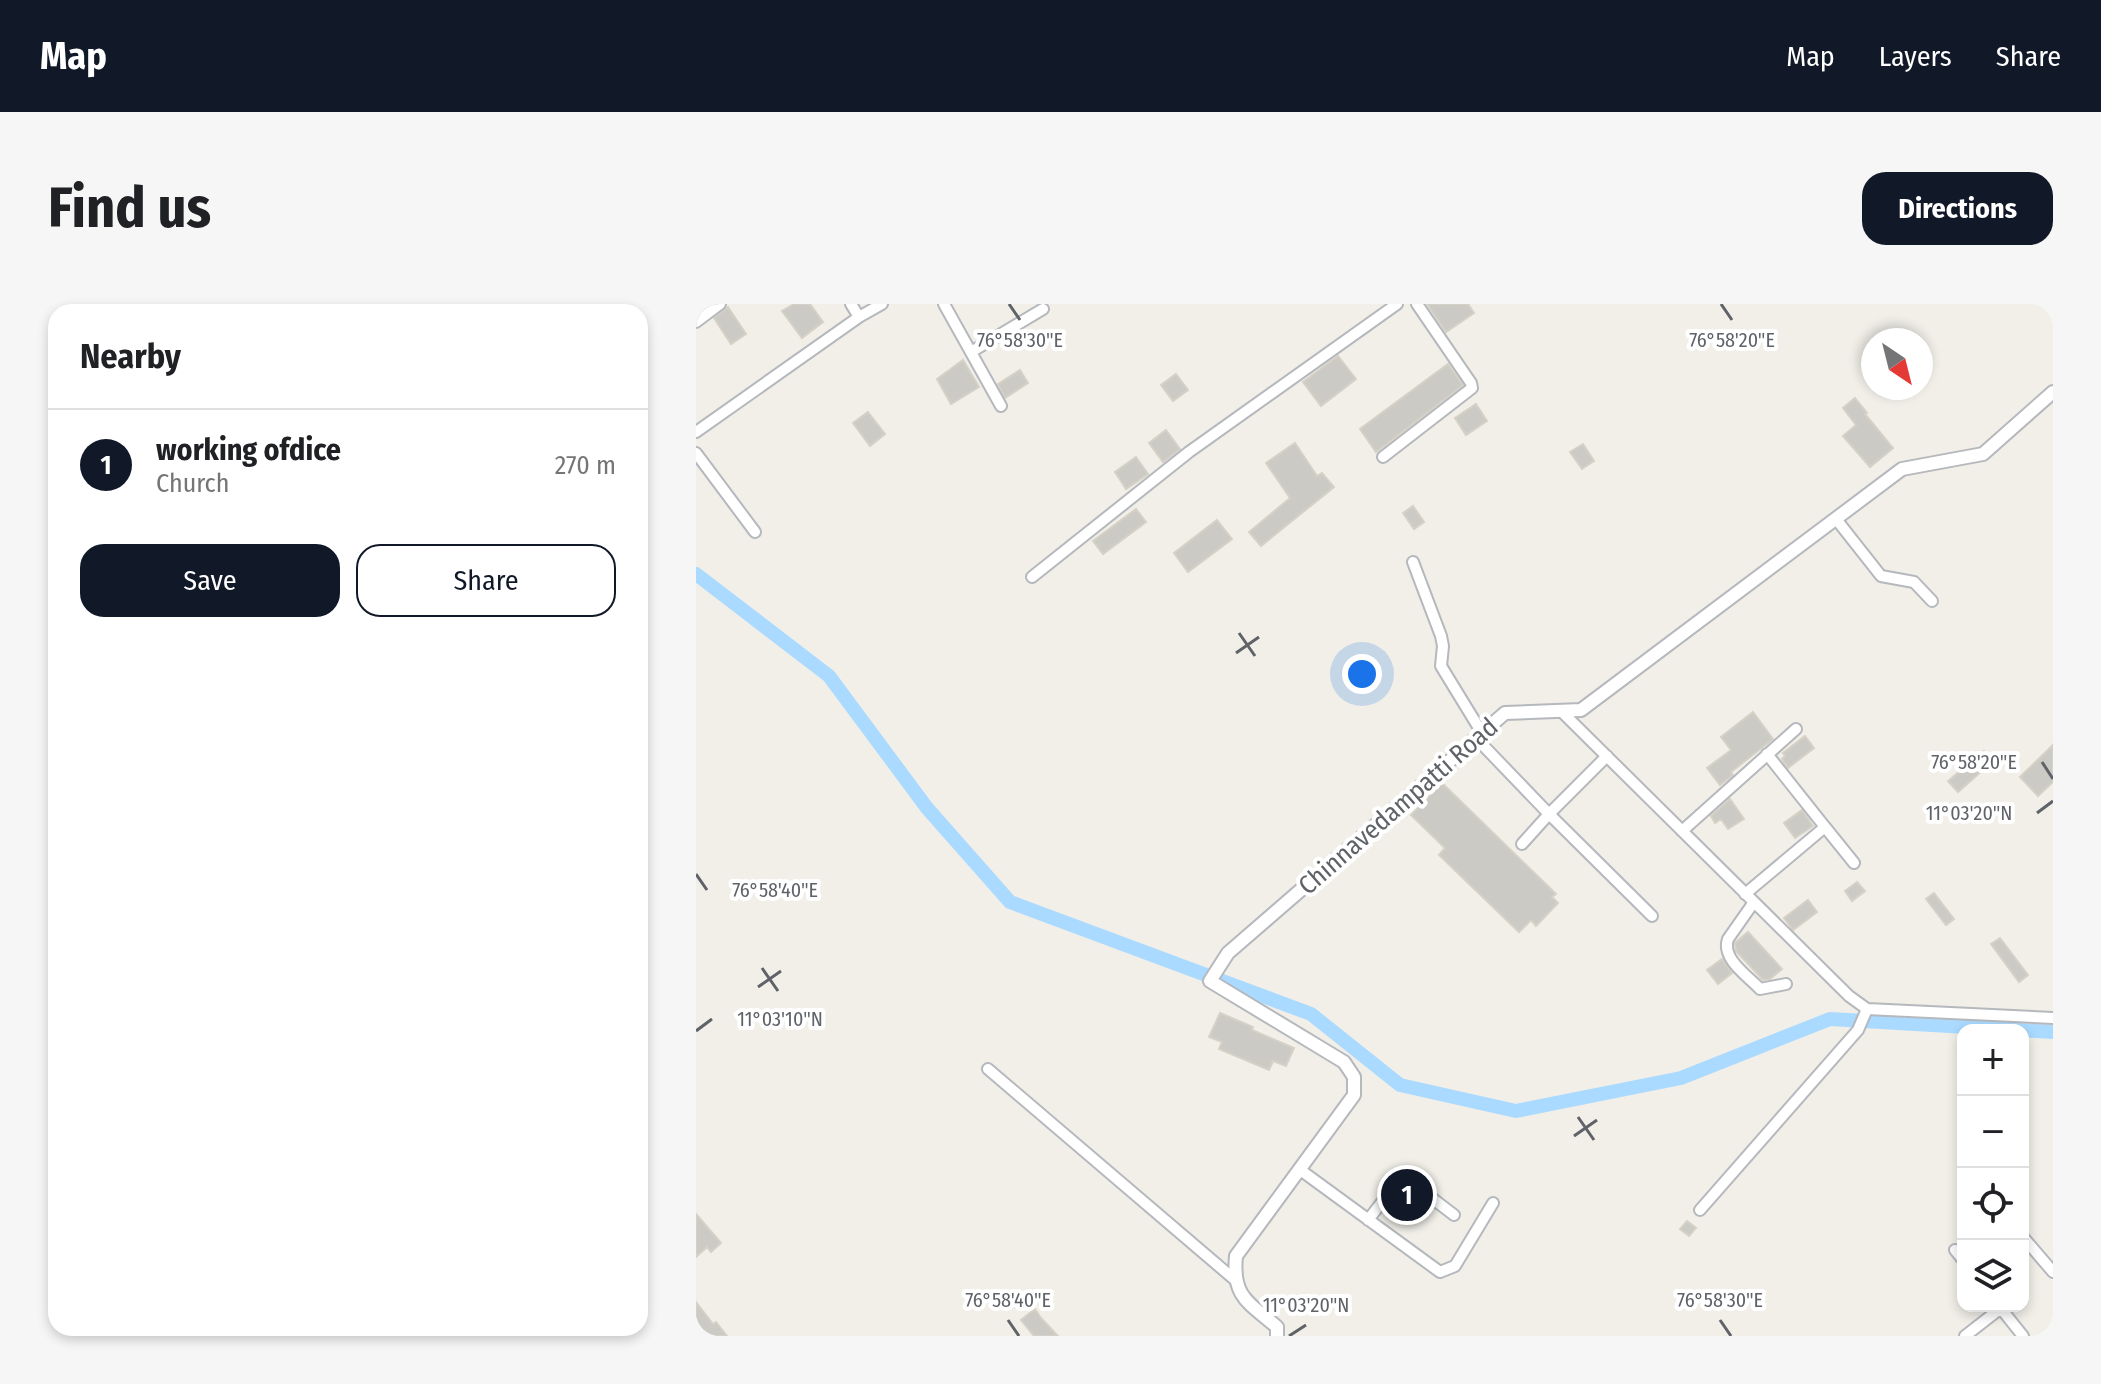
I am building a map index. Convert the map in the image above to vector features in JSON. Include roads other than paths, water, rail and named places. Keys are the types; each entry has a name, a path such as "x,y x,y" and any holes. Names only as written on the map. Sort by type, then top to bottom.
{"street":[{"path":"696,322 720,304"},
{"path":"851,304 859,317"},
{"path":"696,432 882,304"},
{"path":"944,304 1001,406"},
{"path":"1032,577 1189,452 1397,304"},
{"path":"1383,457 1472,388 1417,304"},
{"path":"971,352 1045,306"},
{"name":"Chinnavedampatti Road","path":"1234,1279 1236,1256 1354,1095 1354,1077 1344,1062 1210,981 1228,953 1505,713 1581,710 1902,469 1983,454 2053,392"},
{"path":"696,453 755,532"},
{"path":"1836,519 1881,576 1914,582 1932,601"},
{"path":"1413,562 1441,636 1441,666 1479,736 1549,814 1652,916"},
{"path":"1561,711 1849,996 1866,1009 2053,1018"},
{"path":"1682,831 1796,729"},
{"path":"1767,754 1854,863"},
{"path":"1522,844 1607,756"},
{"path":"1786,984 1760,989 1727,955 1726,946 1750,898 1825,827"},
{"path":"1700,1210 1858,1030 1866,1009"},
{"path":"988,1069 1234,1279 1243,1298 1277,1327 1277,1336"},
{"path":"1299,1169 1440,1272 1455,1266 1493,1203"},
{"path":"1368,1220 1400,1180 1407,1179 1454,1215"},
{"path":"2026,1240 2053,1272"},
{"path":"1965,1336 1994,1312"},
{"path":"2004,1312 2023,1336"}],"waterway":[{"path":"696,574 829,676 927,808 1010,902 1311,1014 1400,1085 1516,1111 1681,1078 1830,1019 2053,1032"}],"place":[{"name":"working ofdice","path":"1407,1195"}]}
